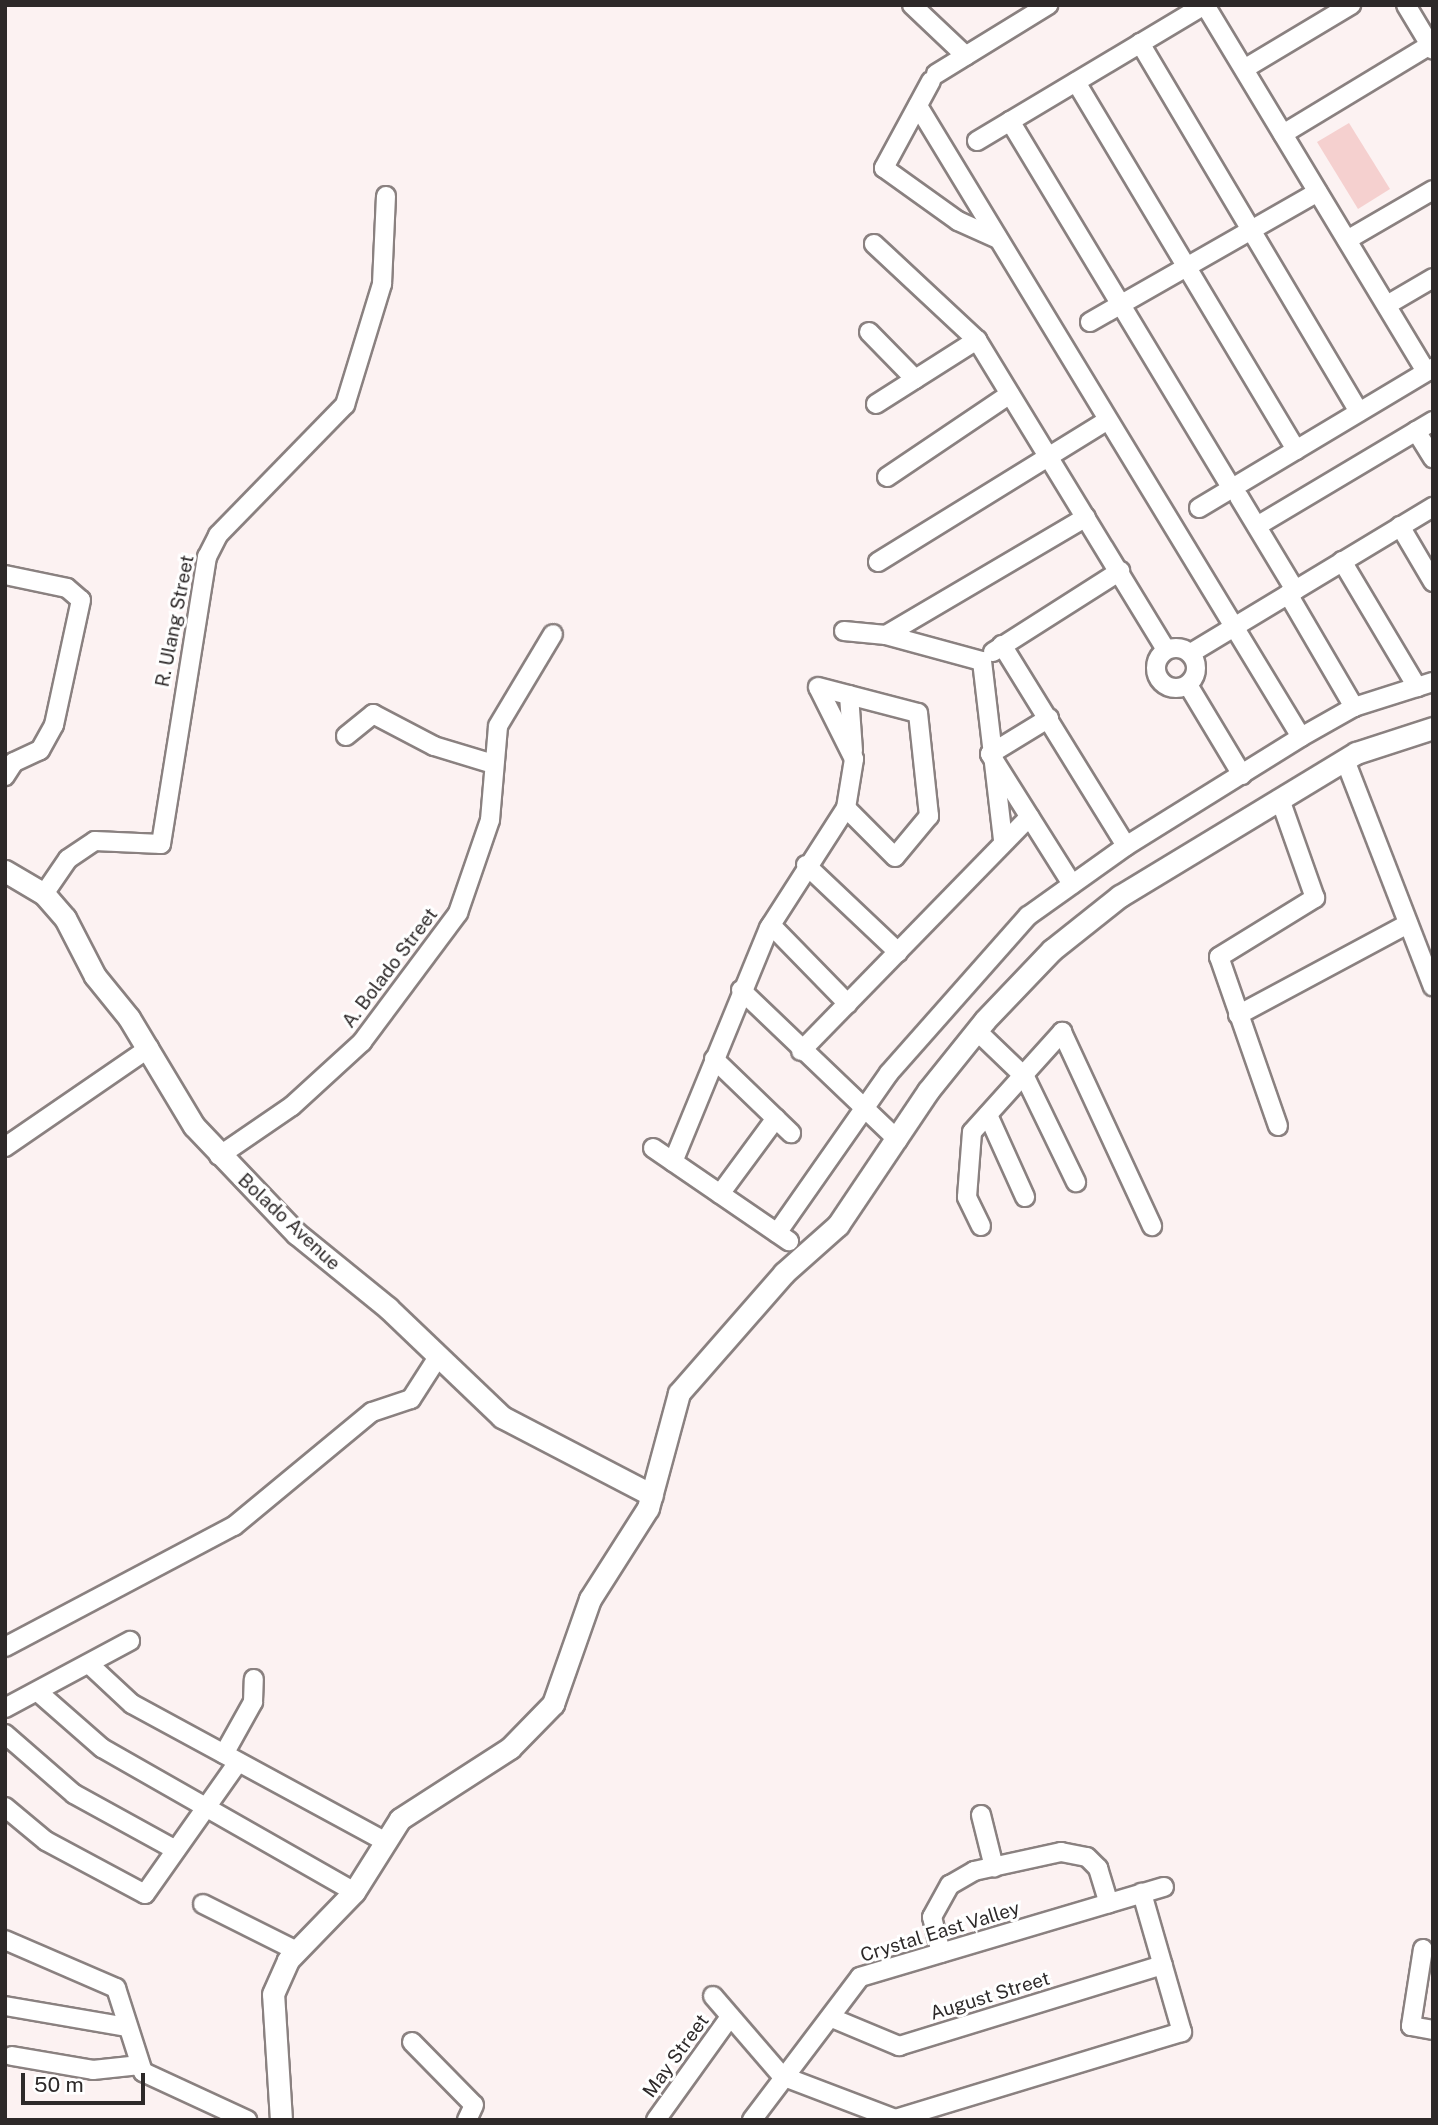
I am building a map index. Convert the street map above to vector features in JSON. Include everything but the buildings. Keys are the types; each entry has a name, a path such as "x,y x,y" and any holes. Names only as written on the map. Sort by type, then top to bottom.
{"street":[{"path":"912,5 965,56"},
{"path":"999,239 958,221 884,168 934,78 1048,5"},
{"path":"977,141 1205,5 1429,370 1297,450 1235,493 1199,508"},
{"path":"1244,69 1351,5"},
{"path":"1283,134 1431,48 1406,5"},
{"path":"1140,43 1359,412"},
{"path":"1076,82 1297,450"},
{"path":"918,106 1301,737"},
{"path":"1010,121 1257,526 1354,707"},
{"path":"1347,240 1433,190"},
{"path":"1090,322 1318,192"},
{"name":"R. Ulang Street","path":"44,894 68,859 95,841 161,844 207,557 218,535 345,405 382,284 386,196"},
{"path":"874,244 976,340 1166,650"},
{"path":"1387,305 1433,278"},
{"path":"869,332 915,380"},
{"path":"876,404 976,340"},
{"path":"887,477 1010,394"},
{"path":"878,562 1108,420"},
{"path":"1257,526 1433,421"},
{"path":"1416,431 1433,458"},
{"path":"1166,650 1191,653 1433,507"},
{"path":"886,635 1086,517"},
{"path":"1399,526 1433,582"},
{"path":"653,1148 783,1237 863,1110 1001,945 1072,884 1126,846 1301,737 1354,707 1425,684 1342,561"},
{"path":"982,660 1120,571"},
{"path":"5,575 67,588 81,600 54,725 40,750 14,762 5,776"},
{"path":"844,631 886,635 982,660"},
{"name":"A. Bolado Street","path":"219,1156 292,1106 362,1042 458,913 487,834 490,763 515,690 553,634"},
{"path":"1002,645 1126,846"},
{"path":"1166,650 1156,665 1158,677 1174,688 1188,685 1196,671 1191,653"},
{"path":"982,660 990,754 1003,841"},
{"path":"1188,685 1242,775"},
{"path":"846,808 895,857 929,816 918,713 818,687 854,760"},
{"path":"673,1162 741,990 771,925 806,865 846,808 854,760 849,695"},
{"path":"346,736 373,714 434,746 490,763"},
{"path":"990,754 1048,718"},
{"path":"281,2120 273,1994 297,1951 354,1892 386,1842 423,1798 535,1728 553,1704 590,1599 652,1495 679,1393 784,1273 838,1225 977,1031 1052,950 1120,896 1345,760 1433,728"},
{"path":"990,754 1072,884"},
{"path":"1345,760 1433,986"},
{"path":"1278,1126 1238,1015 1221,951 1315,898 1280,799"},
{"path":"801,1051 1003,841 1030,817"},
{"path":"806,865 898,952"},
{"name":"Bolado Avenue","path":"5,871 44,894 219,1156 502,1417 652,1495"},
{"path":"1238,1015 1408,924"},
{"path":"771,925 848,1003"},
{"path":"741,990 801,1051 898,1140"},
{"path":"977,1031 1025,1077 1076,1182"},
{"path":"981,1226 967,1197 968,1144 988,1115 1025,1077 1062,1032 1152,1226"},
{"path":"5,1147 149,1048"},
{"path":"714,1059 791,1133"},
{"path":"988,1115 1025,1197"},
{"path":"720,1194 776,1118"},
{"path":"5,1647 234,1526 372,1412 411,1399 438,1357"},
{"path":"5,1708 131,1641"},
{"path":"90,1665 132,1704 386,1842"},
{"path":"5,1807 46,1841 145,1894 205,1808 231,1758 253,1702 254,1679"},
{"path":"38,1692 102,1748 354,1892"},
{"path":"5,1734 74,1794 176,1850"},
{"path":"981,1815 994,1867"},
{"path":"941,1953 932,1917 950,1885 994,1867 1061,1852 1087,1857 1098,1868 1109,1903"},
{"name":"Crystal East Valley","path":"752,2120 782,2076 832,2018 860,1977 1164,1888"},
{"path":"713,1996 782,2076 895,2119 1182,2032 1142,1894"},
{"path":"203,1904 297,1951"},
{"path":"5,1940 117,1988 126,2028 143,2072 247,2120"},
{"path":"1423,1949 1411,2026 1433,2030"},
{"name":"August Street","path":"832,2018 899,2046 1163,1965"},
{"path":"5,2006 126,2028"},
{"name":"May Street","path":"656,2120 730,2017"},
{"path":"412,2042 474,2105 467,2120"},
{"path":"12,2056 93,2070 140,2065"}],"shaded area":[{"path":"1349,123 1390,189 1358,209 1317,142"}]}
